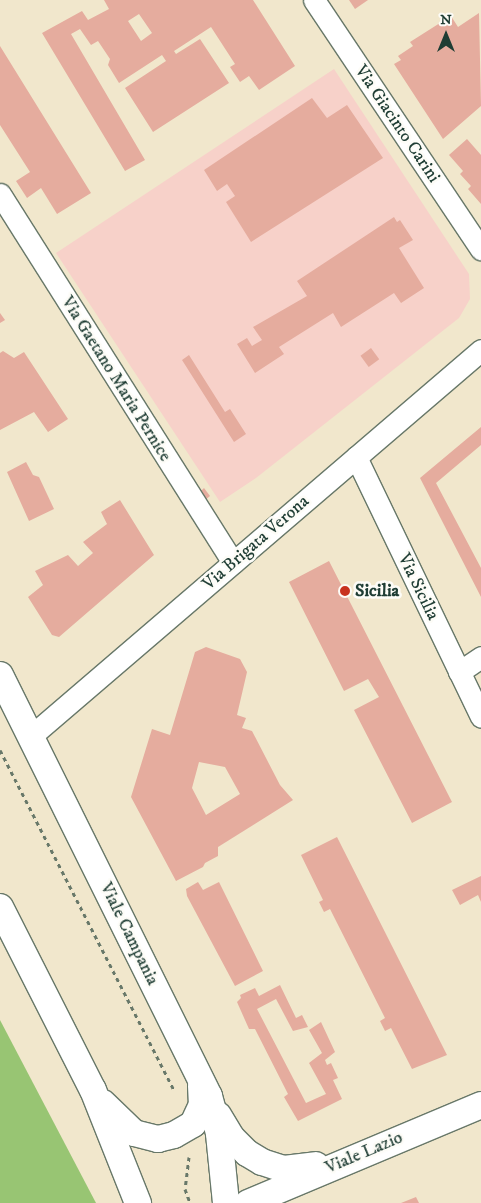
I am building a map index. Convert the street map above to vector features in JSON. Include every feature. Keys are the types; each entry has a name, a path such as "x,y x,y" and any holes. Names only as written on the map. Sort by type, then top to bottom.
{"street":[{"name":"Via Giacinto Carini","path":"314,0 481,249"},
{"name":"Via Gaetano Maria Pernice","path":"0,194 234,562"},
{"name":"Via Brigata Verona","path":"31,736 481,350"},
{"name":"Via Sicilia","path":"356,457 481,717"},
{"path":"459,672 481,657"},
{"name":"Viale Campania","path":"0,675 209,1096 219,1134 226,1203"},
{"path":"0,907 93,1090 138,1203"},
{"path":"93,1090 122,1125 140,1136 158,1139 184,1130 199,1115 203,1093 197,1070"},
{"path":"209,1096 222,1123 247,1153 262,1162 284,1169 320,1164 421,1130"},
{"name":"Viale Lazio","path":"248,1203 481,1105"}],"path":[{"path":"0,750 177,1096"}],"shaded area":[{"path":"334,69 469,274 470,299 459,318 256,478 220,502 56,253"}],"green space":[{"path":"0,1020 96,1203 0,1203"}],"building":[{"path":"104,0 253,0 295,66 259,90 249,76 240,82 230,67 235,64 211,27 174,51 176,54 200,39 229,83 153,132 125,88 166,61 162,55 119,83 108,65 110,59 98,41 91,45 80,29 71,34 145,160 125,171 42,33 82,11 88,20 109,9","holes":["139,14 152,33 141,41 128,21"]},
{"path":"349,0 368,0 355,9"},
{"path":"479,13 481,106 443,139 394,64 401,60 398,56 413,46 410,42 451,16 458,27"},
{"path":"0,46 91,193 57,214 41,188 27,198 16,181 30,172 0,125"},
{"path":"312,98 327,118 347,105 383,158 251,242 226,202 235,196 227,184 217,191 204,170"},
{"path":"467,139 481,155 481,204 468,189 471,186 460,174 463,171 449,155"},
{"path":"394,217 397,222 400,220 413,240 399,248 424,288 401,303 394,293 341,327 333,313 279,347 284,354 255,373 237,344 247,338 252,346 262,340 253,327 307,296 297,281"},
{"path":"0,313 5,320 0,323"},
{"path":"371,348 379,359 369,367 360,356"},
{"path":"3,351 14,358 24,352 68,419 48,432 34,412 0,430 0,353"},
{"path":"189,355 225,412 230,409 246,434 234,442 182,360"},
{"path":"481,427 481,445 436,483 481,568 481,597 420,478"},
{"path":"26,462 33,475 39,477 54,509 29,521 7,472"},
{"path":"204,488 210,496 204,501 199,493"},
{"path":"120,500 154,555 59,637 52,635 28,597 43,585 35,571 68,555 78,566 93,553 83,542 107,524 101,512"},
{"path":"329,561 452,802 412,823 354,710 379,697 368,679 344,691 289,582"},
{"path":"206,647 240,659 247,672 237,715 246,718 242,728 252,731 280,785 293,800 218,847 218,856 205,863 203,867 176,881 131,797 152,729 170,735 195,652","holes":["199,762 225,767 240,794 206,815 192,788"]},
{"path":"337,837 447,1055 412,1069 391,1028 385,1031 380,1021 385,1018 330,909 324,912 319,902 323,900 301,855"},
{"path":"481,876 481,902 478,895 460,905 452,890"},
{"path":"198,882 203,890 219,882 263,971 235,986 187,896 186,889"},
{"path":"280,985 296,1018 302,1015 308,1027 293,1031 276,999 257,1009 306,1103 326,1094 309,1063 322,1053 309,1030 321,1022 335,1052 325,1060 327,1065 331,1063 338,1078 333,1080 342,1099 298,1121 284,1097 288,1094 255,1029 249,1029 237,1002 241,998 240,995 255,988 259,996"},
{"path":"416,1197 419,1203 401,1203"}],"place":[{"name":"Sicilia","path":"345,591"}]}
